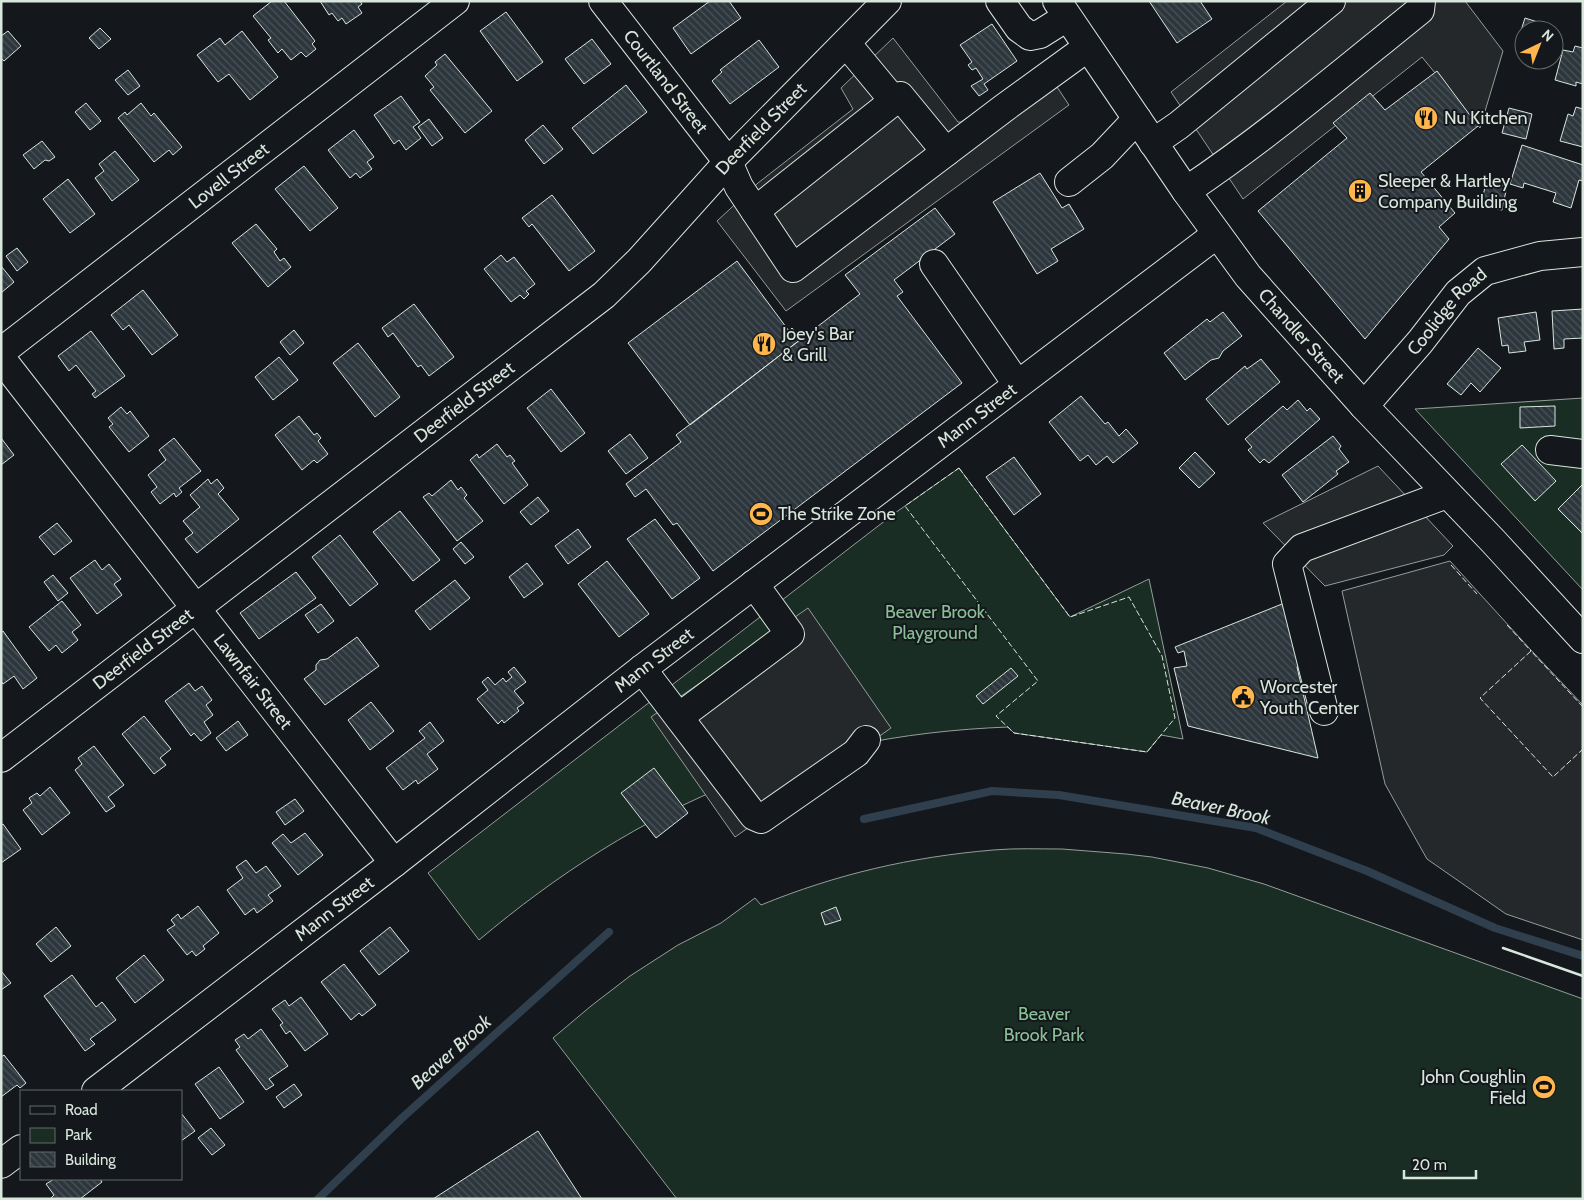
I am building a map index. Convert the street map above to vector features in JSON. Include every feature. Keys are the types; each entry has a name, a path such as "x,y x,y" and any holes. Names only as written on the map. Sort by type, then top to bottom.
{"street":[{"name":"Lovell Street","path":"1,352 455,1"},
{"name":"Courtland Street","path":"603,1 728,162 739,187 793,268 946,152"},
{"name":"Deerfield Street","path":"1,758 604,295 639,261 728,162 887,1"},
{"path":"1000,1 1019,28 1030,36 1040,34 1062,9"},
{"path":"1153,143 1178,125 1331,1"},
{"path":"1186,191 1294,111 1406,22 1420,10 1420,1"},
{"name":"Chandler Street","path":"1062,9 1186,191 1248,276 1364,406 1583,639"},
{"path":"846,43 894,101"},
{"path":"755,211 900,96 946,152 1088,47"},
{"path":"1069,182 1102,156 1136,119"},
{"name":"Mann Street","path":"97,1090 394,863 642,669 1216,234"},
{"name":"Coolidge Road","path":"1364,406 1420,342 1458,293 1485,271 1540,256 1583,252"},
{"path":"934,264 1017,384"},
{"name":"Lawnfair Street","path":"1,358 394,863"},
{"path":"1550,450 1583,454"},
{"path":"1324,711 1287,564 1302,548 1448,494"},
{"path":"679,717 790,634 754,584"},
{"path":"642,669 754,816 761,819 856,753 866,740"},
{"path":"1,1164 20,1150"}],"green space":[{"path":"1583,398 1583,590 1415,409"},
{"name":"Beaver Brook Playground","path":"959,468 1070,617 1149,579 1183,739 1161,735 1147,752 1014,733 1008,727 969,729 909,736 836,750 736,782 667,813 569,871 479,940 428,873 895,513"},
{"name":"Beaver Brook Park","path":"1002,849 1062,849 1152,857 1208,868 1264,884 1583,999 1583,1199 677,1199 553,1038 630,976 678,945 721,923 755,898 761,905 846,876 933,857"}],"shaded area":[{"path":"1287,1 1465,1 1503,51 1480,128 1422,57 1243,199 1171,92"},
{"path":"893,38 958,122 961,122 1040,67 1055,84 1069,105 786,311 717,221 758,183 853,109 841,88"},
{"path":"1378,466 1453,546 1444,555 1325,586 1263,523"},
{"path":"1450,561 1583,705 1583,940 1506,914 1427,859 1385,784 1342,591"},
{"path":"808,608 891,728 735,837 651,717"}],"building":[{"path":"272,1 284,1 315,41 312,44 316,49 306,57 301,52 291,60 282,49 278,53 268,40 271,38 253,16"},
{"path":"320,1 360,1 362,4 358,7 362,13 346,24 342,18 338,21 332,13 329,15"},
{"path":"710,1 729,1 741,18 691,54 673,28"},
{"path":"1149,1 1200,1 1212,19 1177,43"},
{"path":"506,12 543,62 517,81 480,31"},
{"path":"992,24 1017,61 984,84 988,90 979,96 971,86 983,79 976,68 972,70 968,65 972,62 960,45"},
{"path":"100,28 111,39 99,49 89,38"},
{"path":"8,31 21,46 4,61 1,58 1,36"},
{"path":"242,31 278,77 250,100 229,74 218,82 197,55 220,38 225,45"},
{"path":"592,39 611,64 584,84 565,59"},
{"path":"759,40 779,67 730,104 712,81 722,72 720,70"},
{"path":"1575,46 1583,48 1583,84 1576,82 1576,86 1555,80 1558,70 1564,70 1564,50 1573,52"},
{"path":"445,54 492,111 465,133 430,90 434,87 425,76 437,65 435,62"},
{"path":"128,70 140,86 128,95 115,80"},
{"name":"Sleeper & Hartley Company Building","path":"1437,71 1478,126 1421,172 1455,213 1439,227 1449,239 1365,339 1258,211 1347,138 1333,123 1370,93 1385,110"},
{"path":"626,85 647,112 593,154 572,128"},
{"path":"401,96 420,122 413,127 421,138 406,150 399,140 394,144 374,115"},
{"path":"86,103 101,121 90,130 75,112"},
{"path":"141,103 151,116 154,113 182,147 173,155 169,150 154,162 118,118 125,112 127,115"},
{"path":"1576,107 1583,109 1583,147 1560,141 1568,114 1573,116"},
{"path":"1509,108 1532,114 1526,139 1502,133"},
{"path":"429,119 443,138 432,146 418,127"},
{"path":"543,125 563,149 544,164 525,140"},
{"path":"354,130 374,157 367,162 372,169 360,178 356,173 350,178 328,150"},
{"path":"42,141 55,157 49,161 45,160 34,169 23,155"},
{"path":"1522,145 1583,165 1583,181 1579,180 1571,208 1553,202 1556,193 1524,183 1523,188 1510,184"},
{"path":"115,151 139,180 112,201 95,178 104,171 99,164"},
{"path":"304,166 338,208 310,231 275,189"},
{"path":"1040,173 1062,208 1069,204 1084,229 1051,249 1058,261 1037,274 993,202"},
{"path":"68,179 95,214 70,233 43,199"},
{"path":"1486,182 1507,186 1502,210 1481,206"},
{"path":"552,195 595,251 569,271 532,224 529,227 522,218"},
{"path":"935,208 955,234 894,280 903,292 897,296 962,383 713,571 677,523 673,525 646,489 635,497 626,484 681,442 676,435 860,294 845,275"},
{"path":"256,224 277,249 274,252 280,261 284,258 291,267 268,287 232,243"},
{"path":"17,248 28,262 17,271 6,256"},
{"path":"501,255 507,262 514,257 535,284 526,291 529,294 524,299 520,295 511,302 484,269"},
{"path":"737,261 789,331 792,328 801,339 690,425 628,343"},
{"path":"1,266 14,282 1,293"},
{"path":"143,290 178,335 152,355 129,325 123,330 111,315"},
{"path":"414,304 454,357 429,376 421,365 418,367 393,333 388,337 382,328"},
{"path":"1583,309 1583,338 1564,339 1564,348 1554,349 1552,311"},
{"path":"1223,312 1242,336 1223,351 1219,358 1211,360 1185,380 1164,353 1207,319 1210,322"},
{"path":"1536,312 1540,340 1524,342 1526,351 1509,353 1508,345 1502,346 1498,318"},
{"path":"294,330 304,343 290,355 280,342"},
{"path":"91,331 125,376 95,398 92,394 96,391 76,365 69,371 58,356"},
{"path":"358,343 400,397 375,417 333,363"},
{"path":"1478,348 1501,368 1480,392 1471,383 1461,395 1447,384"},
{"path":"279,357 298,380 273,400 255,377"},
{"path":"1261,359 1280,382 1228,425 1206,399 1245,366 1247,369"},
{"path":"551,389 585,433 561,452 527,408"},
{"path":"1081,396 1105,424 1108,422 1119,436 1126,429 1138,443 1113,463 1107,456 1096,465 1088,455 1080,461 1049,422"},
{"path":"1298,400 1307,411 1310,408 1320,419 1269,463 1264,459 1260,463 1248,450 1252,447 1245,439 1283,406 1287,410"},
{"path":"1555,406 1555,426 1520,428 1520,407"},
{"path":"121,407 127,414 130,411 149,436 129,452 109,427 113,424 108,418"},
{"path":"299,416 314,435 317,433 321,438 318,441 328,454 317,463 314,460 302,470 275,435"},
{"path":"630,434 648,458 626,474 608,451"},
{"path":"1333,436 1341,446 1339,449 1349,462 1336,471 1338,474 1303,502 1282,475"},
{"path":"1,438 14,455 1,465"},
{"path":"174,438 201,471 179,488 182,492 176,497 174,493 160,504 151,492 157,487 148,475 166,460 159,450"},
{"path":"497,444 507,457 510,455 515,461 512,463 528,485 504,504 470,460 477,454 479,458"},
{"path":"1522,445 1556,481 1535,501 1501,464"},
{"path":"1195,452 1215,473 1199,488 1179,468"},
{"path":"1014,457 1041,494 1014,515 986,477"},
{"path":"208,479 211,484 217,479 224,488 218,494 239,519 197,553 185,539 193,533 183,521 200,507 190,495"},
{"path":"451,480 458,490 461,487 467,495 464,498 483,521 457,541 423,497 429,493 432,496"},
{"path":"1583,484 1583,534 1558,509"},
{"path":"538,497 549,511 531,525 520,512"},
{"path":"400,511 440,560 413,581 373,532"},
{"path":"655,519 700,578 672,599 627,539"},
{"path":"57,523 72,541 54,555 39,537"},
{"path":"578,529 591,547 568,564 555,546"},
{"path":"340,535 378,584 350,606 312,557"},
{"path":"461,542 474,557 465,564 453,549"},
{"path":"95,560 102,570 109,564 121,579 114,584 122,595 97,614 70,578"},
{"path":"607,561 649,614 619,637 578,584"},
{"path":"527,563 543,584 524,598 509,577"},
{"path":"296,572 316,598 259,639 240,613"},
{"path":"53,575 68,593 58,601 44,582"},
{"path":"455,580 470,598 430,630 415,611"},
{"path":"62,601 81,625 72,632 78,640 62,653 56,645 49,651 29,627"},
{"name":"Worcester Youth Center","path":"1287,602 1304,666 1297,667 1318,758 1188,726 1174,668 1187,666 1184,651 1178,653 1175,647"},
{"path":"321,604 334,621 318,633 305,615"},
{"path":"3,631 37,678 23,689 14,676 3,684 1,681 1,632"},
{"path":"357,637 379,666 325,705 304,679 316,670 316,665 320,660 327,659"},
{"path":"514,667 526,682 514,691 524,703 517,708 519,711 504,723 502,720 498,724 477,699 488,690 482,682 488,677 495,685 503,678 506,682 512,677 508,672"},
{"path":"1011,668 1018,676 983,704 976,696"},
{"path":"189,683 195,691 202,686 212,700 206,705 213,715 204,722 211,733 201,741 194,733 191,736 165,701"},
{"path":"371,702 394,731 370,750 348,720"},
{"path":"144,716 171,749 160,758 166,765 154,774 122,734"},
{"path":"238,721 248,735 226,751 216,738"},
{"path":"430,722 444,741 427,754 438,769 418,784 416,780 403,790 386,768 425,738 419,731"},
{"path":"94,746 124,785 108,797 115,806 106,812 75,770 82,764 78,758"},
{"path":"654,768 688,813 656,838 621,793"},
{"path":"50,787 70,813 42,835 23,810 32,803 29,798 37,793 40,796"},
{"path":"295,799 304,811 285,825 276,812"},
{"path":"3,824 21,849 1,863 1,825"},
{"path":"305,833 323,855 298,875 272,843 283,834 291,843"},
{"path":"246,860 256,873 266,866 281,886 268,895 273,901 257,913 254,908 245,915 227,890 243,878 236,867"},
{"path":"198,906 219,933 203,946 205,949 196,956 192,951 187,955 167,930 175,925 171,920 178,914 181,919"},
{"path":"836,907 841,920 825,925 821,913"},
{"path":"56,927 71,946 51,962 36,944"},
{"path":"390,927 409,951 379,975 360,951"},
{"path":"144,955 164,980 135,1003 116,978"},
{"path":"344,964 376,1005 362,1016 359,1013 351,1020 321,982"},
{"path":"1,971 11,983 1,990"},
{"path":"72,975 96,1007 102,1002 116,1020 90,1039 95,1044 85,1051 44,996"},
{"path":"301,997 328,1034 305,1051 290,1031 286,1034 280,1025 283,1023 272,1009 285,1000 289,1006"},
{"path":"261,1029 288,1066 269,1079 274,1085 266,1090 236,1050 240,1047 235,1040 244,1034 248,1039"},
{"path":"4,1055 26,1083 20,1088 17,1085 1,1097 1,1057"},
{"path":"219,1067 244,1102 220,1119 195,1084"},
{"path":"294,1084 302,1095 284,1108 276,1097"},
{"path":"182,1114 195,1131 182,1140"},
{"path":"211,1128 225,1145 212,1155 198,1138"},
{"path":"538,1131 582,1199 433,1199"},
{"path":"52,1180 101,1180 102,1182 80,1199 50,1199 54,1195 46,1184"}],"waterway":[{"name":"Beaver Brook","path":"864,819 992,791 1059,795 1256,828 1367,871 1495,928 1583,956"},
{"name":"Beaver Brook","path":"318,1199 402,1118 609,932"}],"fence":[{"path":"959,468 1070,617 1129,597 1162,656 1175,718 1147,752 1014,733 996,716 1038,681 905,506 959,468"},
{"path":"1451,565 1477,594"},
{"path":"1507,625 1531,651"},
{"path":"1583,707 1531,651 1480,698 1553,777 1583,749"}],"wall":[{"path":"1503,948 1583,976"}],"place":[{"name":"Nu Kitchen","path":"1426,118"},
{"name":"Sleeper & Hartley Company Building","path":"1360,191"},
{"name":"Joey's Bar & Grill","path":"764,344"},
{"name":"The Strike Zone","path":"761,514"},
{"name":"Worcester Youth Center","path":"1243,697"},
{"name":"John Coughlin Field","path":"1544,1087"}]}
